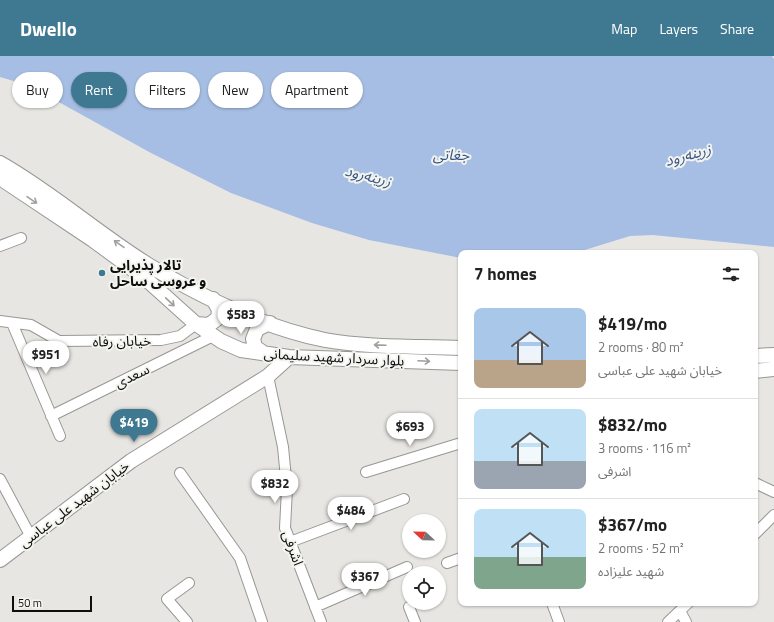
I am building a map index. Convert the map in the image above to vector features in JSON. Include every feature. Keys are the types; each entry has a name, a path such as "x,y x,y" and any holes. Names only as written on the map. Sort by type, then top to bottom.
{"main road":[{"name":"بلوار سردار شهید سلیمانی","path":"0,163 149,265 212,299 270,323 325,340 354,344 458,348"},
{"name":"بلوار سردار شهید سلیمانی","path":"0,178 93,240 146,279 196,324 213,336 241,350 289,357 458,363"},
{"path":"196,324 209,325 218,318 219,310 212,299"},
{"path":"265,354 255,347 253,339 257,329 270,323"},
{"path":"758,356 774,355"},
{"name":"خیابان شهید علی عباسی","path":"0,560 130,461 268,376 289,357"},
{"path":"758,371 774,369"}],"street":[{"path":"0,246 20,238"},
{"name":"خیابان رفاه","path":"0,321 31,324 59,341 161,340 180,336 196,324"},
{"path":"12,322 60,436"},
{"name":"سعدی","path":"51,416 213,336"},
{"name":"اشرفی","path":"268,376 283,447 287,489 285,528 321,622"},
{"path":"366,472 458,445"},
{"path":"180,473 240,558 262,622"},
{"path":"0,479 31,537"},
{"path":"758,484 774,492"},
{"path":"290,542 404,499"},
{"path":"758,531 774,514"},
{"path":"447,562 458,559"},
{"path":"315,606 402,569"},
{"path":"187,622 167,600 189,583"},
{"path":"553,606 560,622"},
{"path":"668,622 685,606"},
{"path":"410,610 415,622"},
{"path":"680,611 686,622"}],"water":[{"name":"جغاتی","path":"0,56 772,56 774,59 774,247 653,235 630,236 585,250 458,250 458,257 369,240 312,223 231,193 151,153 63,104 63,72 12,72 12,81 0,77"}],"place":[{"name":"تالار پذیرایی و عروسی ساحل","path":"102,273"}],"water label":[{"name":"زرینه‌رود","path":"688,155"},
{"name":"زرینه‌رود","path":"368,176"}]}
